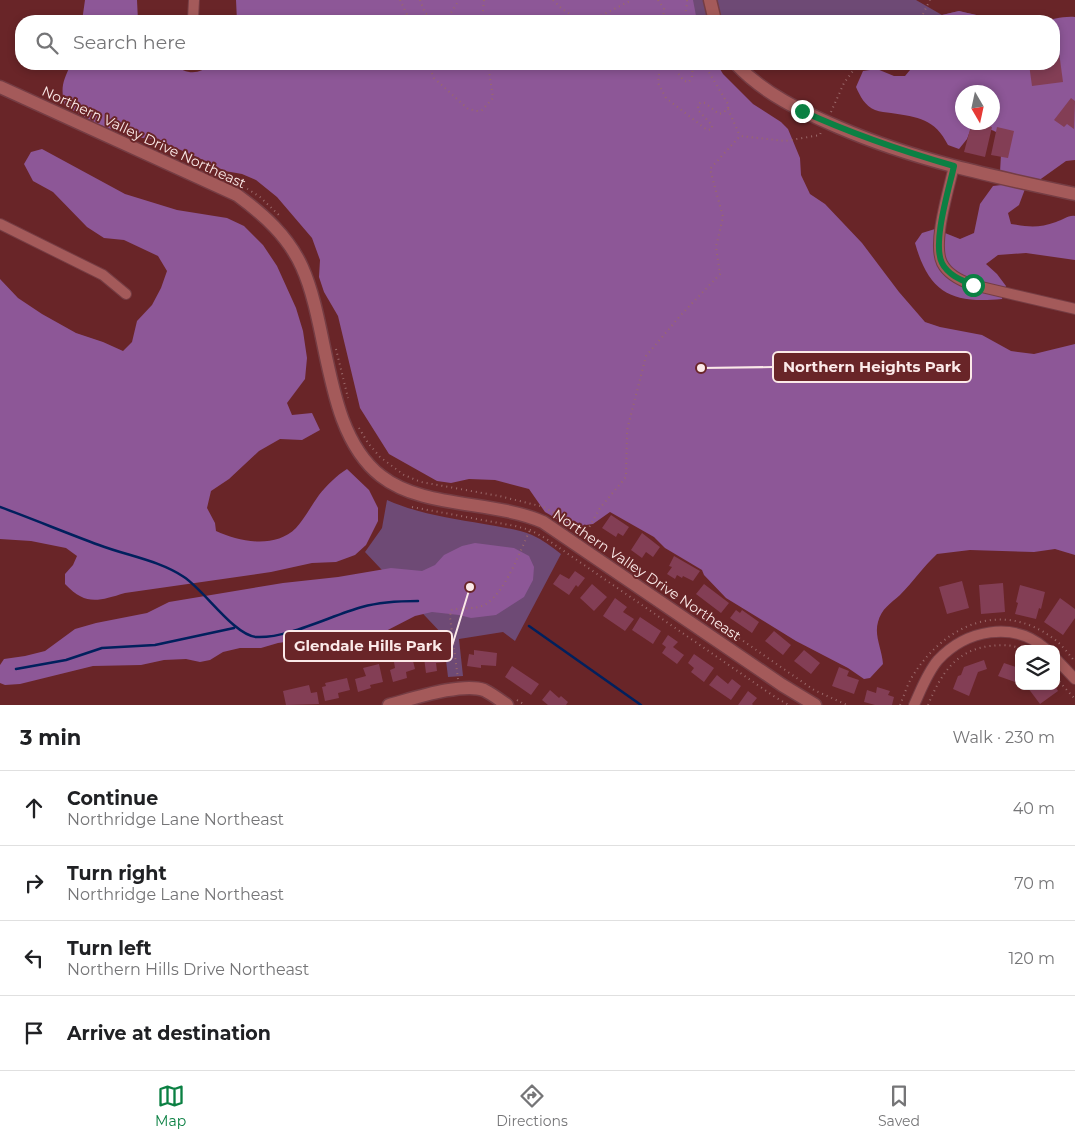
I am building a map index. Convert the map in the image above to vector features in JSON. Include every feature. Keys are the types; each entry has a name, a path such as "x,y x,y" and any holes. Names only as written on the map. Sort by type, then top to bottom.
{"street":[{"path":"193,15 194,0"},
{"path":"710,0 714,15"},
{"path":"742,70 775,96 826,122 901,151 954,166 1075,194"},
{"name":"Northern Valley Drive Northeast","path":"0,87 237,195 254,206 272,223 284,238 302,268 316,314 336,398 349,435 358,452 381,477 416,494 518,513 543,522 782,685 815,705"},
{"path":"954,166 940,231 938,250 942,263 950,273 960,280 973,285 1075,309"},
{"path":"0,224 102,275 126,294"},
{"path":"914,705 924,683 937,662 948,651 976,635 998,632 1017,633 1035,640 1041,645"},
{"path":"1060,663 1075,679"},
{"path":"389,705 417,697 467,688 483,690 507,705"}],"path":[{"path":"400,0 407,15"},
{"path":"420,0 425,13 428,15"},
{"path":"450,15 459,0"},
{"path":"483,15 484,0"},
{"path":"553,0 572,15"},
{"path":"602,15 632,0"},
{"path":"658,0 664,9 664,15"},
{"path":"685,15 687,0"},
{"path":"922,15 930,0"},
{"path":"431,70 434,78 468,109 478,111 482,110 493,98 489,70"},
{"path":"659,70 658,83 666,98 707,130 712,128 712,125 698,110 698,105 701,102 705,103 719,114 728,108"},
{"path":"678,70 678,73 684,81 689,82 693,70"},
{"path":"708,70 728,104 740,136"},
{"path":"740,136 785,141 820,135 844,83 854,70"},
{"path":"586,532 600,508 626,477 627,430 646,356 680,316 720,274 716,246 723,217 710,169 740,136"},
{"path":"244,185 274,209 283,220"},
{"path":"335,345 350,405"},
{"path":"358,427 380,457 404,475 420,482 448,487"},
{"path":"412,508 492,521 530,530 545,538 774,697 789,705"},
{"path":"457,679 450,617 451,610 485,605 492,598 502,587 530,530"},
{"path":"928,705 940,679 959,658 984,647 999,645 1015,646"},
{"path":"1060,682 1075,699"}],"shaded area":[{"path":"85,0 137,0 138,15 83,15"},
{"path":"236,0 693,0 696,15 237,15"},
{"path":"263,0 916,0 942,15 266,15"},
{"path":"959,11 976,15 942,15"},
{"path":"959,11 976,15 942,15"},
{"path":"1075,17 1075,160 1066,161 1038,181 1000,172 1002,137 991,130 1000,130 1000,85 955,85 955,130 980,130 970,131 967,139 959,149 948,145 943,136 925,121 871,108 863,100 856,87 863,71 879,70 894,76 905,76 910,70 1060,70 1060,18"},
{"path":"68,70 184,70 198,72 203,70 721,70 753,104 781,122 788,129 800,158 801,175 810,194 825,204 862,243 899,292 925,322 940,327 982,335 1011,351 1034,354 1075,344 1075,555 1055,549 1034,552 970,550 937,554 905,590 881,613 877,632 883,664 870,678 864,679 848,668 796,641 726,598 704,575 702,570 665,548 654,537 610,512 593,524 571,527 545,512 529,489 495,480 469,479 451,483 437,481 389,454 360,408 338,316 324,292 319,277 320,260 312,238 277,197 256,180 242,174 225,171 155,139 131,137 98,124 65,106 63,85"},
{"path":"42,149 125,194 177,210 227,218 244,226 263,245 277,266 296,308 303,331 307,358 305,379 287,403 292,415 312,413 320,430 302,440 280,439 259,451 229,479 211,491 207,508 215,523 216,531 225,535 257,542 278,539 288,535 296,528 322,491 347,469 369,490 378,508 378,521 366,545 355,555 336,562 312,563 271,572 125,593 93,600 79,596 65,584 65,574 73,565 77,556 66,548 31,541 0,539 0,279 18,298 42,314 76,333 123,351 132,342 137,321 152,305 167,271 158,256 124,240 104,238 87,227 53,192 33,181 24,164 31,152"},
{"path":"1010,184 1025,189 1019,205 1008,213 1011,224 1039,226 1075,216 1075,260 1026,253 998,255 986,264 1006,286 1002,299 969,299 956,297 945,292 927,274 915,243 922,233 935,229 960,239 974,233 980,204 993,186"},
{"path":"387,500 435,515 526,533 540,539 561,554 515,641 503,632 459,639 463,676 448,677 443,635 365,552 382,528"},
{"path":"475,543 514,548 529,556 534,567 533,580 524,597 496,615 471,618 432,612 415,616 382,633 367,638 354,640 337,638 299,640 261,648 240,648 223,652 210,660 200,662 186,659 164,660 141,665 93,666 20,684 5,685 0,683 0,665 4,659 45,651 75,629 147,613 169,602 283,583 338,577 391,568 422,571 435,565 444,555 462,546"}],"building":[{"path":"1060,60 1063,82 1032,86 1030,70 1060,70"},
{"path":"1071,98 1075,101 1074,129 1067,124 1064,127 1054,120"},
{"path":"1000,128 1014,131 1008,158 991,155 996,130 1000,130"},
{"path":"970,130 991,130 985,157 964,152"},
{"path":"611,515 629,527 623,536 618,533 616,537 602,528"},
{"path":"642,533 660,547 653,557 646,552 642,558 631,550"},
{"path":"674,556 700,571 693,581 677,575 675,579 667,574 672,567 669,566"},
{"path":"575,571 585,578 578,587 576,585 569,595 553,584 560,574 569,579"},
{"path":"962,581 969,608 947,614 939,587"},
{"path":"1003,583 1005,612 981,614 979,585"},
{"path":"592,584 607,597 594,611 580,598"},
{"path":"704,584 729,603 721,613 696,594"},
{"path":"1020,585 1045,592 1041,609 1039,608 1036,619 1015,614"},
{"path":"615,598 627,607 623,612 634,619 625,631 603,616"},
{"path":"1060,598 1075,609 1075,618 1063,635 1044,622"},
{"path":"736,610 740,613 742,610 759,622 752,633 730,618"},
{"path":"640,617 661,631 653,644 632,630"},
{"path":"774,631 791,645 783,655 765,641"},
{"path":"668,635 678,642 673,647 684,655 677,664 662,653 666,647 662,644"},
{"path":"443,647 446,662 436,663 437,671 426,673 423,650"},
{"path":"474,650 497,653 496,666 481,665 481,668 467,666 469,654 474,655"},
{"path":"804,650 820,663 811,674 794,661"},
{"path":"694,654 714,668 704,682 691,672 694,668 688,663"},
{"path":"412,657 415,669 406,672 407,678 393,682 390,670 395,668 394,662"},
{"path":"984,660 987,669 978,672 969,696 953,689 964,667"},
{"path":"1004,663 1015,667 1015,682 998,676"},
{"path":"379,664 383,682 370,685 371,688 358,692 355,679 366,676 363,668"},
{"path":"512,666 539,684 531,695 505,677"},
{"path":"839,667 849,671 847,676 859,680 854,694 832,686"},
{"path":"717,675 728,684 732,679 741,686 731,700 709,685"},
{"path":"347,678 350,690 338,693 339,698 325,701 322,687 326,686 325,683"},
{"path":"309,685 311,693 317,692 319,704 286,705 283,691"},
{"path":"877,687 890,691 888,695 894,697 892,705 875,705 864,702 867,690 876,693"},
{"path":"550,690 559,698 561,696 568,702 566,705 548,705 542,700"},
{"path":"1030,690 1057,690 1058,691 1040,704"},
{"path":"748,691 757,698 753,705 738,705"}],"waterway":[{"path":"0,507 174,571 192,584 238,629 256,637 281,634 369,605 418,601"},
{"path":"529,626 641,705"},
{"path":"16,669 66,660 102,648 155,645 234,628"}],"place":[{"name":"Northern Heights Park","path":"701,368"},
{"name":"Glendale Hills Park","path":"470,587"}],"route":[{"path":"802,111 857,135 901,151 954,166 939,236 938,250 942,263 950,273 960,280 973,285"}]}
